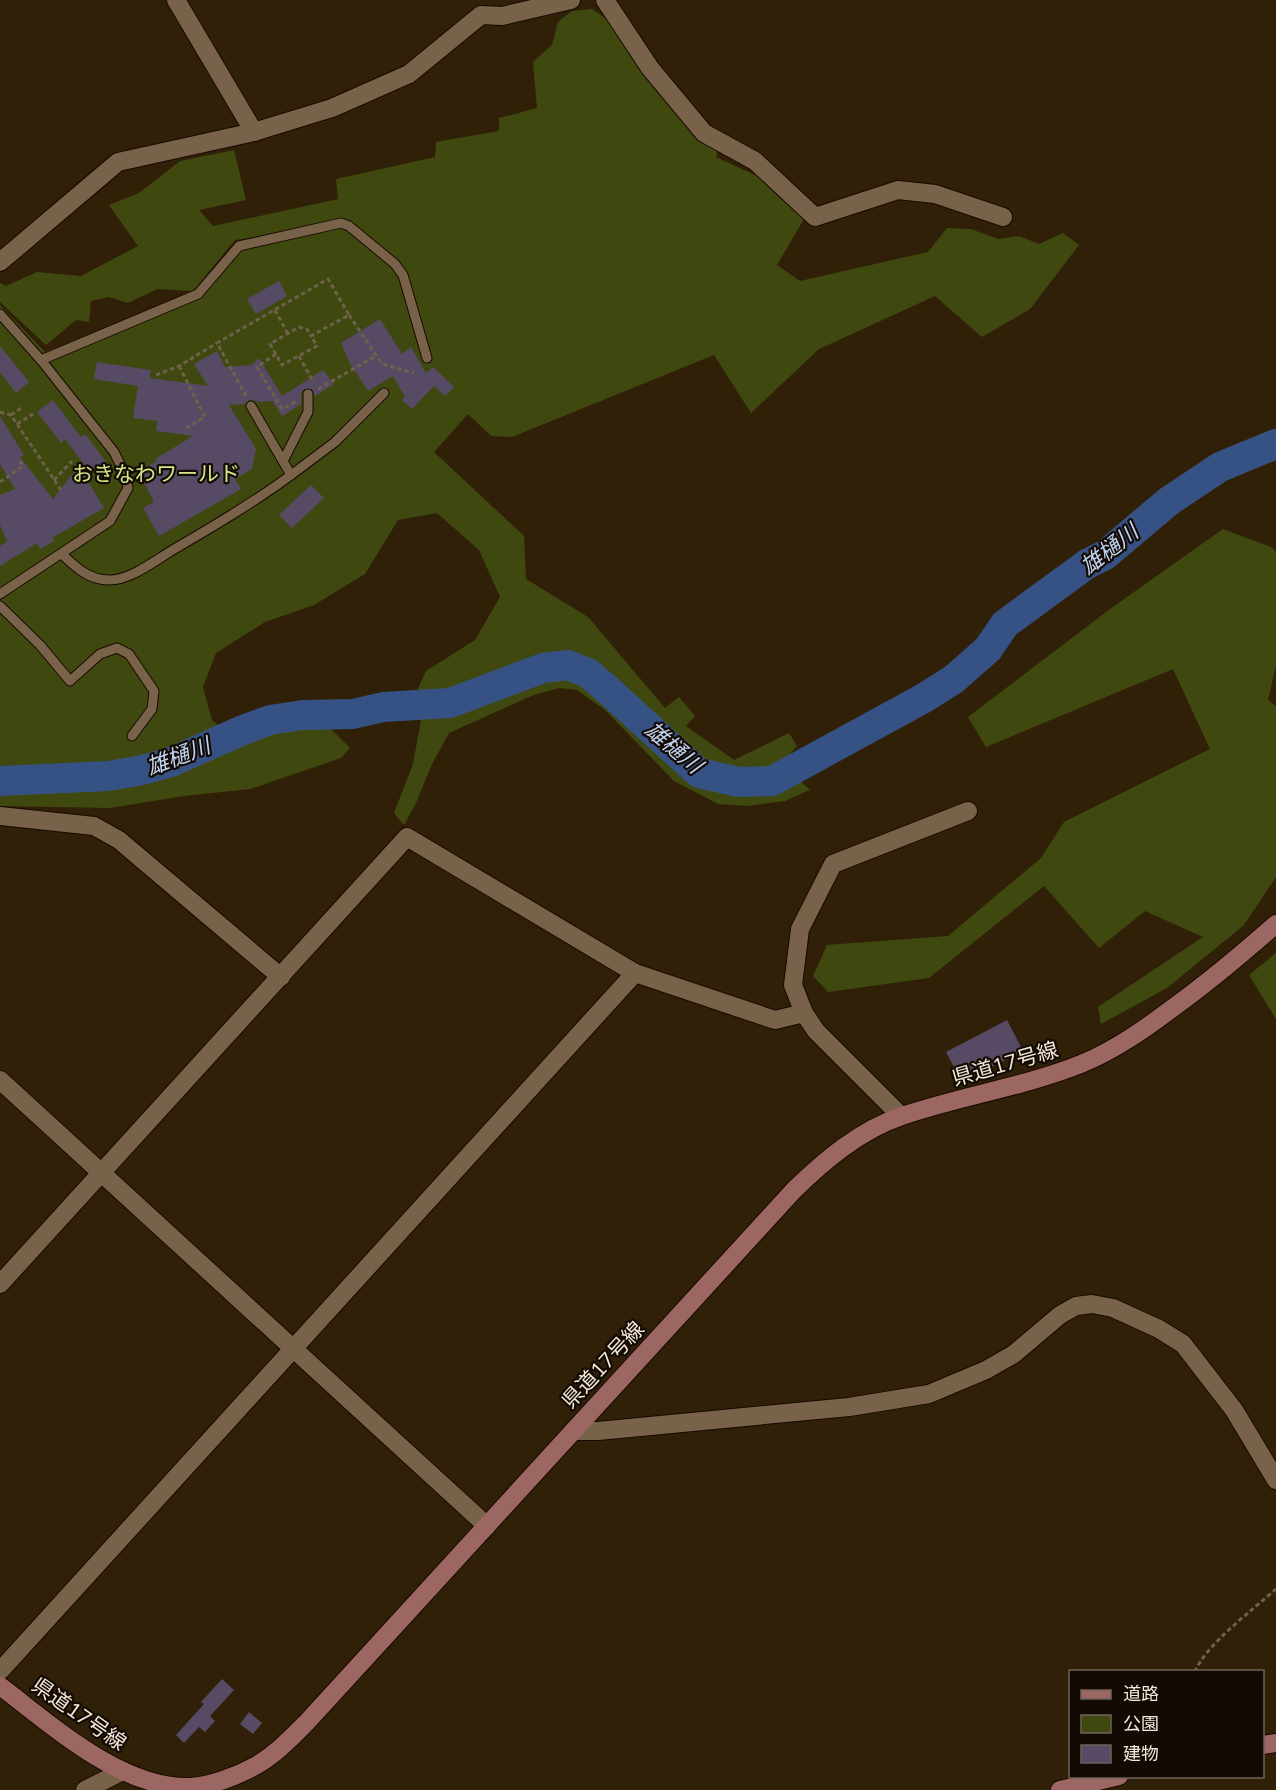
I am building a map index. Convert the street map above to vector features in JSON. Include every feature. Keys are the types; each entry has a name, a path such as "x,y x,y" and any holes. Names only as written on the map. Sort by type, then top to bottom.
{"main road":[{"name":"県道17号線","path":"0,1686 76,1744 123,1771 147,1780 192,1788 229,1777 255,1766 290,1739 819,1165 867,1132 901,1116 1037,1080 1083,1063 1112,1049 1136,1035 1195,992 1276,924"},
{"path":"1060,1790 1111,1778"}],"street":[{"path":"176,0 254,132"},
{"path":"3,252 118,162 254,132 332,108 409,74 481,7 502,16 571,0"},
{"path":"605,0 650,68 704,133 755,161 815,217 898,190 935,195 1003,217"},
{"path":"901,1116 816,1031 804,1013 793,985 800,929 832,864 968,811"},
{"path":"0,816 94,826 119,840 281,977"},
{"path":"0,1284 407,837 635,974 774,1020 804,1013"},
{"path":"0,1671 635,974"},
{"path":"0,1080 487,1526"},
{"path":"573,1431 598,1431 849,1407 929,1394 986,1370 1014,1354 1060,1315 1076,1306 1092,1304 1113,1308 1159,1329 1183,1344 1233,1410 1276,1480"},
{"path":"85,1790 123,1771"}],"lane":[{"path":"41,360 198,294 239,246 341,223 348,226 395,264 403,275 427,358"},
{"path":"0,314 41,360 114,452 125,474 128,488 110,521 0,594"},
{"path":"283,461 308,411 313,392"},
{"path":"62,554 76,568 93,577 110,580 133,573 253,503 335,442 384,393"},
{"path":"251,406 291,475"},
{"path":"0,606 40,645 70,681 100,654 117,648 129,654 154,691 152,709 132,736"}],"path":[{"path":"156,375 179,366 328,279 382,364 414,373"},
{"path":"274,310 288,334"},
{"path":"311,336 349,315"},
{"path":"299,327 307,329 317,346 282,365 270,344 288,334 299,327"},
{"path":"217,343 251,406"},
{"path":"257,367 276,354"},
{"path":"299,356 313,392"},
{"path":"179,366 205,417 183,430"},
{"path":"11,415 21,408"},
{"path":"0,412 11,415 61,490"},
{"path":"17,424 33,414"},
{"path":"0,482 23,466 20,460"},
{"path":"54,480 72,461"},
{"path":"1195,1670 1199,1662 1223,1637 1276,1589"}],"green space":[{"name":"おきなわワールド","path":"592,9 608,20 638,68 718,148 716,157 759,177 804,219 777,265 800,281 928,252 947,228 971,229 998,239 1019,236 1039,244 1063,233 1079,245 1030,309 982,337 935,296 819,349 751,413 714,355 512,437 491,436 468,414 434,452 524,536 526,579 588,617 665,708 679,697 695,716 686,726 734,760 789,733 797,746 780,766 731,786 750,795 800,781 810,790 785,801 747,806 718,804 674,781 605,710 577,690 559,688 531,696 449,733 404,825 394,813 413,764 421,720 415,695 426,671 475,640 500,597 479,550 437,513 398,520 365,574 314,605 265,622 216,653 203,687 212,720 223,729 260,709 325,723 350,748 341,758 250,789 184,796 110,808 0,806 0,305 45,352 195,292 238,243 273,234 235,240 193,291 157,289 128,303 109,297 91,301 89,322 76,320 46,345 0,302 0,283 6,286 37,272 81,276 138,246 109,205 139,193 180,161 234,150 246,200 199,210 213,226 338,199 336,179 435,157 436,142 499,131 499,118 537,108 533,62 552,45 558,22 572,11"},
{"path":"1223,529 1273,548 1276,552 1276,665 1268,700 1276,706 1276,877 1244,925 1167,988 1101,1024 1098,1007 1203,937 1145,911 1099,948 1044,886 929,978 828,992 813,976 827,945 948,936 1041,858 1064,822 1210,749 1173,669 986,747 968,717 1110,609"},
{"path":"1276,953 1276,1019 1249,975"}],"building":[{"path":"279,281 287,296 256,314 247,299"},
{"path":"380,319 402,354 411,347 426,373 433,367 454,387 445,396 434,386 412,409 402,400 405,397 393,376 368,391 354,372 341,343"},
{"path":"0,346 29,382 16,393 0,372"},
{"path":"217,351 225,367 251,365 259,358 282,396 323,370 334,384 315,396 312,389 304,389 301,393 301,404 282,416 274,401 257,402 250,399 245,404 229,405 256,449 252,469 235,479 241,489 159,536 143,508 154,502 144,483 147,481 141,470 193,436 156,431 157,421 133,418 138,386 94,379 97,362 151,370 150,378 208,386 194,364"},
{"path":"53,400 81,437 85,434 106,462 86,478 104,508 52,538 54,541 40,549 37,543 0,566 0,546 7,541 0,525 0,495 15,489 0,464 0,416 24,455 20,457 53,499 82,462 65,439 61,443 37,412"},
{"path":"311,485 324,498 292,528 279,515"},
{"path":"1007,1020 1023,1051 962,1082 946,1052"},
{"path":"222,1679 234,1690 210,1716 215,1721 205,1732 199,1727 184,1743 176,1735 204,1704 201,1702"},
{"path":"249,1712 262,1723 253,1734 240,1724"}],"waterway":[{"name":"雄樋川","path":"0,781 109,776 142,770 171,762 270,720 303,715 353,714 383,707 450,703 543,668 568,665 588,673 699,773 739,782 772,781 924,698 954,679 988,649 1005,624 1087,564 1105,555 1169,501 1220,467 1276,444"}]}
